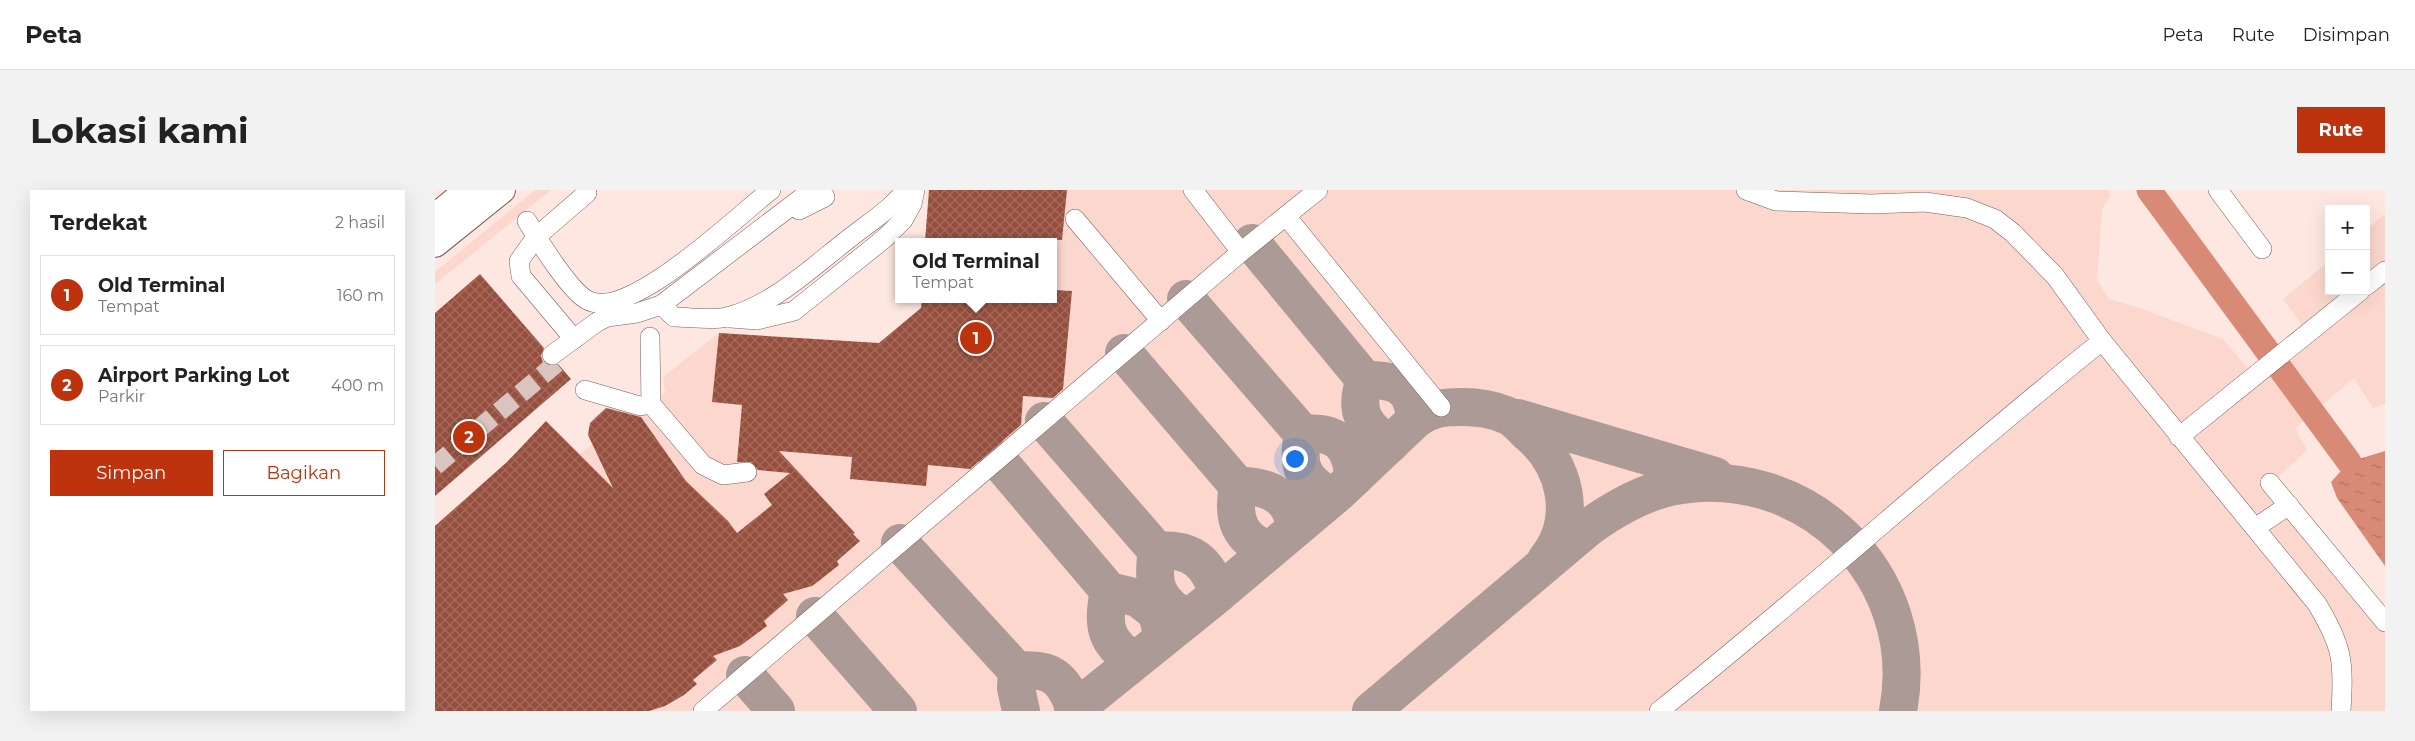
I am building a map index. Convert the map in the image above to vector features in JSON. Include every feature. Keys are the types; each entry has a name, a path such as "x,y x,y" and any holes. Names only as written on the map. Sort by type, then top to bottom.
{"highway":[{"path":"435,217 468,190"},
{"path":"435,244 501,190"}],"street":[{"path":"532,229 578,293 588,301 605,303 621,300 662,279 771,190"},
{"path":"725,318 763,302 795,280 887,209 906,190"},
{"path":"597,322 555,359 574,339 597,322 607,317 667,311 757,320 793,311 885,238 903,220 912,204 915,190"},
{"path":"1193,190 1241,252"},
{"path":"703,711 1161,321 1241,252 1292,203 1318,190"},
{"path":"1746,190 1776,201 1872,204 1925,202 1967,208 1995,219 2013,233 2055,276 2102,341 2317,604 2333,630 2342,658 2341,711"},
{"path":"2218,190 2262,249"},
{"path":"574,339 521,276 519,261 532,229 587,193"},
{"path":"667,311 762,228 819,194"},
{"path":"1292,203 1441,407"},
{"path":"1075,219 1161,321"},
{"path":"2370,283 2385,271"},
{"path":"2179,437 2355,295"},
{"path":"650,337 651,404 703,465 723,475 747,472"},
{"path":"1659,711 1721,662 2011,413 2102,341"},
{"path":"585,390 640,406 651,404"},
{"path":"2270,483 2385,622"},
{"path":"2255,528 2289,505"}],"shaded area":[{"path":"535,190 551,190 435,284 435,272"},
{"path":"929,190 2107,190 2111,195 2102,209 2097,280 2109,299 2223,339 2251,372 2305,329 2283,299 2325,264 2325,295 2370,295 2370,227 2385,214 2385,404 2373,408 2354,378 2295,428 2307,450 2276,479 2385,612 2385,711 435,711 435,526 507,462 546,421 580,454 594,443 588,435 588,430 594,417 610,406 629,409 632,420 665,392 663,377 719,333 879,343 921,308 922,303 1057,303 1057,238 925,238"}],"water":[{"path":"2385,451 2385,566 2337,498 2331,482 2349,462"}],"building":[{"path":"929,190 1067,190 1062,240 1057,240 1057,238 925,238"},
{"path":"480,274 544,348 541,356 543,362 553,366 558,364 571,379 435,496 435,313"},
{"path":"1057,290 1072,291 1063,389 1053,398 1023,396 1021,425 970,469 928,465 926,486 850,479 852,457 779,451 855,533 853,534 860,541 837,561 839,565 812,586 783,594 788,600 764,621 767,626 740,646 713,656 717,660 693,680 697,684 684,695 665,706 649,711 435,711 435,526 507,462 546,421 613,488 588,435 590,423 606,408 641,417 686,481 728,521 737,533 772,505 764,494 790,473 758,470 751,462 737,462 742,405 712,402 719,333 879,343 921,308 922,303 1057,303"}],"waterway":[{"path":"2149,190 2349,462"}],"taxiway":[{"path":"1252,243 1365,380"},
{"path":"1186,299 1303,434 1301,456 1304,472 1308,479 1333,497"},
{"path":"1124,353 1238,486"},
{"path":"1365,380 1360,401 1363,417 1373,431 1390,444"},
{"path":"1365,380 1386,381 1401,387 1411,399 1415,420"},
{"path":"1073,711 1212,599 1339,492 1415,420 1432,411 1443,408 1462,407 1495,411 1515,420 1540,445 1551,460 1559,476 1565,510 1556,544 1546,560"},
{"path":"1518,418 1715,476"},
{"path":"1044,421 1157,551 1155,574 1159,591 1169,606 1187,619"},
{"path":"1303,434 1325,435 1340,442 1349,456 1354,478"},
{"path":"998,460 1109,591 1138,598 1157,613 1162,634"},
{"path":"1371,711 1589,527 1608,514 1638,498 1659,490 1670,487 1720,483 1766,491 1808,510 1844,538 1873,573 1892,615 1901,661 1898,711"},
{"path":"1238,486 1259,488 1277,495 1289,509 1293,518 1294,529"},
{"path":"1238,486 1236,508 1240,526 1244,534 1251,540 1259,546 1270,550"},
{"path":"900,543 1017,671 1016,688 1021,711"},
{"path":"1157,551 1180,552 1197,559 1209,573 1218,594"},
{"path":"1109,591 1106,623 1111,640 1125,654 1135,660"},
{"path":"815,616 898,711"},
{"path":"1017,671 1039,671 1055,677 1066,689 1075,709"},
{"path":"745,675 776,711"}],"tunnel":[{"path":"435,466 558,362"}],"place":[{"name":"Old Terminal","path":"976,338"},
{"name":"Airport Parking Lot","path":"469,437"}]}
